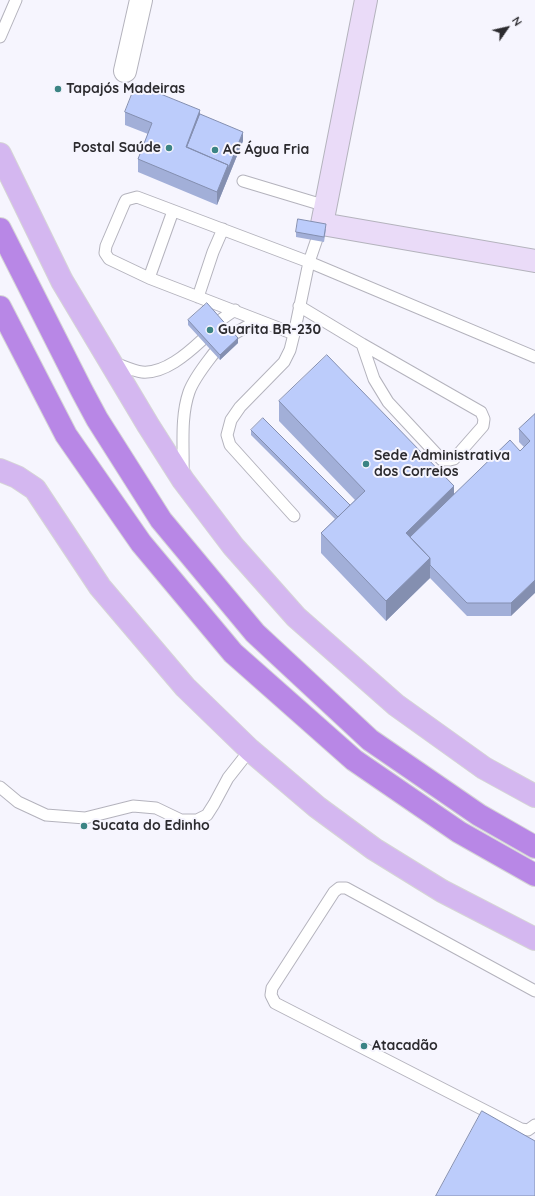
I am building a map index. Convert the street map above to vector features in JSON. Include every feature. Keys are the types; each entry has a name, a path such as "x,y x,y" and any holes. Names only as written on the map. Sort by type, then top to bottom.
{"highway":[{"path":"0,229 82,391 161,520 255,633 370,740 479,815 535,847"},
{"path":"0,307 66,435 141,542 233,652 354,760 459,832 535,875"}],"main road":[{"path":"0,154 62,281 148,425 183,480 233,546 296,617 396,705 484,768 535,796"},
{"path":"0,470 17,477 35,489 72,546 105,592 185,687 250,750 317,807 374,849 442,891 535,939"}],"street":[{"path":"125,71 141,0"},
{"path":"366,0 324,215 535,261"}],"lane":[{"path":"0,37 16,0"},
{"path":"243,181 324,215 309,262 290,350 284,362 240,407 231,420 227,435 230,445 294,516"},
{"path":"294,334 149,278 109,259 105,253 106,246 126,200 136,197 309,262 535,357"},
{"path":"149,278 173,211"},
{"path":"198,297 213,252 223,229"},
{"path":"299,306 481,412 484,419 484,426 454,458 450,460 442,460 388,402 374,379 362,344"},
{"path":"219,321 235,310"},
{"path":"232,335 258,320"},
{"path":"111,362 142,372 164,369 186,354 202,340"},
{"path":"183,480 184,413 189,391 201,369 214,353"},
{"path":"186,354 195,360 201,369"},
{"path":"0,787 18,802 46,815 85,818 133,806 156,808 181,820 196,820 207,815 228,778 250,750"},
{"path":"535,991 378,904 346,888 339,888 334,892 272,988 271,995 275,1003 521,1129 528,1130 535,1125"}],"building":[{"name":"Postal Saúde","path":"136,84 200,110 186,147 228,165 217,192 138,159 152,123 125,112"},
{"name":"AC Água Fria","path":"200,114 243,132 228,169 228,165 187,147"},
{"path":"298,219 326,224 324,237 296,232"},
{"name":"Guarita BR-230","path":"207,303 238,338 220,355 188,320"},
{"name":"Sede Administrativa dos Correios","path":"327,355 454,486 406,533 430,558 386,601 321,533 365,491 279,401"},
{"path":"535,414 535,580 511,603 467,603 430,565 430,558 410,537 510,440 520,451 530,441 519,429"},
{"path":"263,418 350,505 338,517 251,430"},
{"path":"482,1111 535,1141 535,1196 436,1196"}],"place":[{"name":"Tapajós Madeiras","path":"58,89"},
{"name":"Postal Saúde","path":"169,148"},
{"name":"AC Água Fria","path":"215,150"},
{"name":"Guarita BR-230","path":"210,330"},
{"name":"Sede Administrativa dos Correios","path":"366,464"},
{"name":"Sucata do Edinho","path":"84,826"},
{"name":"Atacadão","path":"364,1046"}]}
